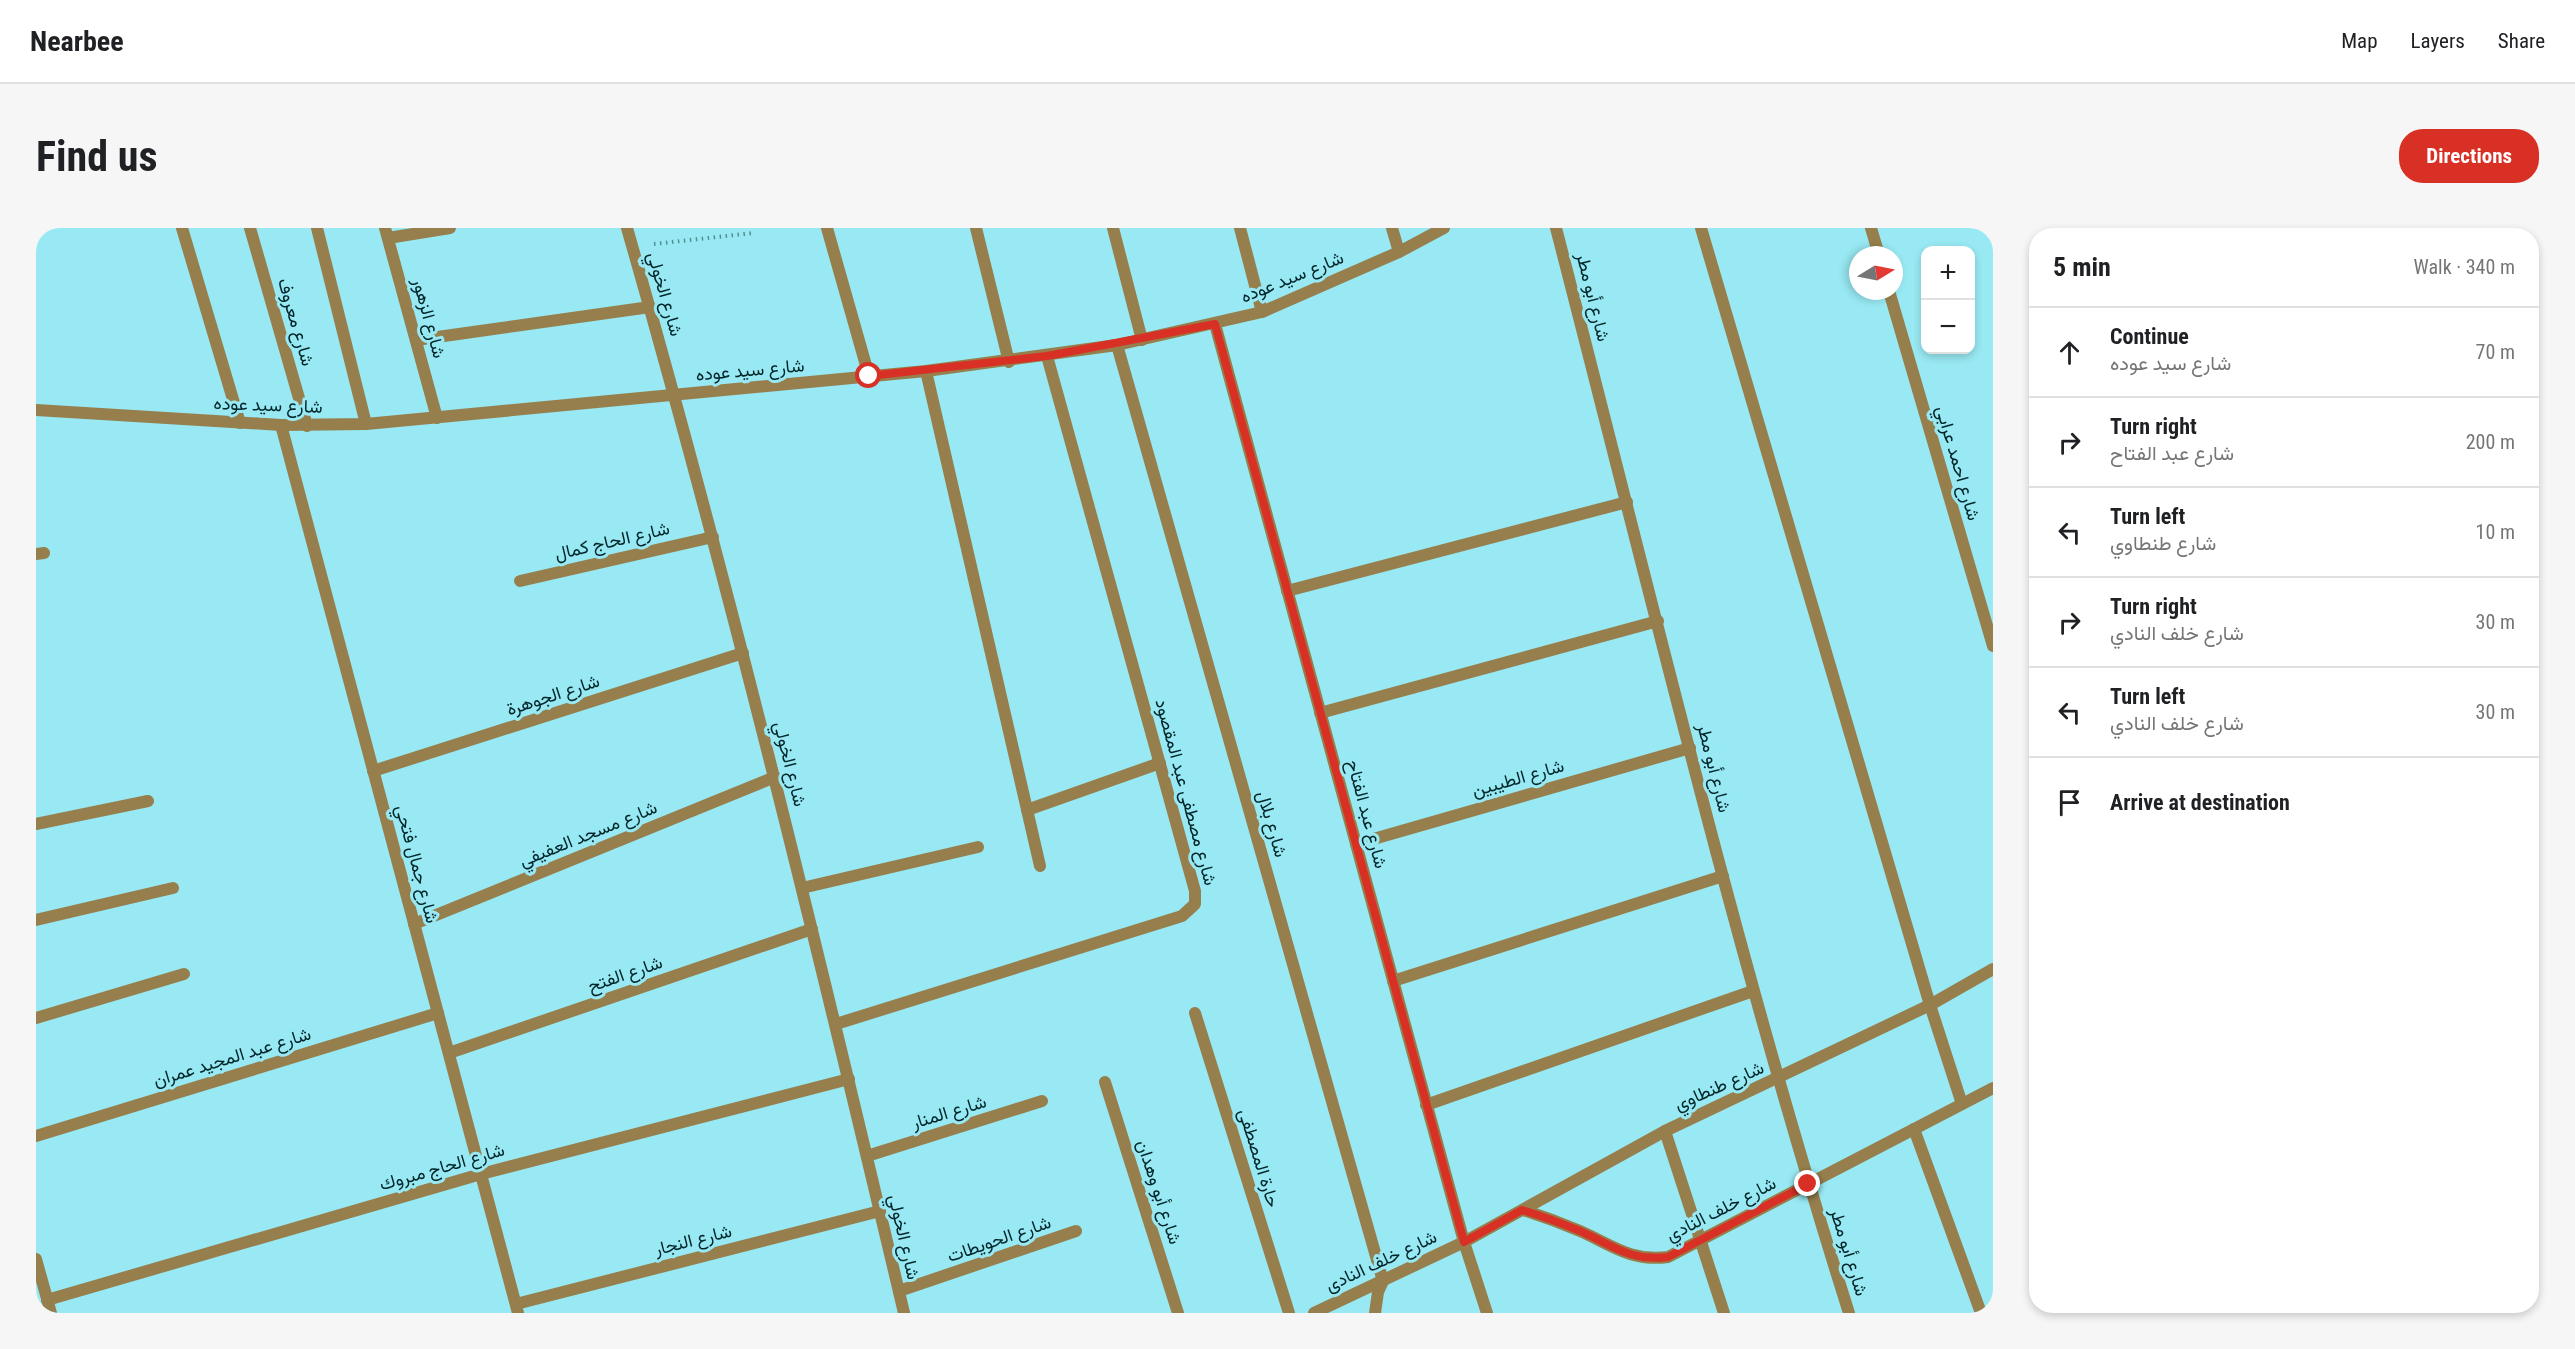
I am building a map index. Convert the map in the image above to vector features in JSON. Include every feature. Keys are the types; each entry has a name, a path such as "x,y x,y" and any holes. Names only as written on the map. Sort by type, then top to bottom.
{"street":[{"path":"182,228 240,423"},
{"name":"شارع معروف","path":"250,228 307,426"},
{"path":"317,228 366,424"},
{"path":"386,233 450,228"},
{"name":"شارع الخولي","path":"627,228 675,395 775,777 904,1313"},
{"path":"827,228 869,376"},
{"path":"976,228 1009,362"},
{"path":"1113,228 1142,340"},
{"path":"1240,228 1262,312"},
{"path":"1392,228 1399,252"},
{"name":"شارع سيد عوده","path":"36,410 281,425 366,424 1009,362 1117,345 1262,312 1399,252 1444,228"},
{"name":"شارع أبو مطر","path":"1556,228 1777,1080 1849,1313"},
{"path":"1701,228 1930,1005 1962,1104"},
{"path":"1871,228 1876,246"},
{"name":"شارع الزهور","path":"386,233 437,418"},
{"name":"شارع احمد عرابي","path":"1892,300 1993,646"},
{"path":"416,340 650,307"},
{"name":"شارع عبد الفتاح","path":"1215,324 1426,1105 1486,1313"},
{"name":"شارع بلال","path":"1117,345 1383,1281 1375,1313"},
{"name":"شارع مصطفى عبد المقصود","path":"836,1024 1188,914 1195,904 1195,891 1047,356"},
{"path":"926,371 1040,866"},
{"name":"شارع جمال فتحي","path":"281,425 517,1308"},
{"path":"1287,591 1627,502"},
{"name":"شارع الحاج كمال","path":"520,581 713,537"},
{"path":"1320,713 1658,621"},
{"name":"شارع الجوهرة","path":"373,771 743,653"},
{"name":"شارع الطيبين","path":"1356,844 1690,748"},
{"path":"1027,810 1160,763"},
{"name":"شارع مسجد العفيفي","path":"414,924 775,777"},
{"path":"36,824 148,801"},
{"path":"802,888 978,847"},
{"path":"1393,981 1723,876"},
{"path":"36,920 173,888"},
{"name":"شارع الفتح","path":"449,1053 812,929"},
{"name":"شارع طنطاوي","path":"1464,1242 1665,1131 1777,1080 1930,1005 1993,969"},
{"path":"36,1018 184,974"},
{"path":"1426,1105 1753,991"},
{"name":"شارع عبد المجيد عمران","path":"36,1136 438,1012"},
{"name":"حارة المصطفى","path":"1195,1013 1289,1313"},
{"name":"شارع الحاج مبروك","path":"47,1300 481,1174 849,1079"},
{"name":"شارع أبو وهدان","path":"1104,1082 1178,1313"},
{"name":"شارع خلف النادي","path":"1522,1210 1560,1222 1631,1256 1648,1259 1668,1257 1701,1242 1993,1088"},
{"name":"شارع المنار","path":"867,1156 1042,1101"},
{"path":"1914,1129 1981,1313"},
{"path":"1665,1131 1724,1313"},
{"name":"شارع النجار","path":"517,1308 880,1211"},
{"name":"شارع الحويطات","path":"899,1291 1076,1232"},
{"name":"شارع خلف النادى","path":"1314,1313 1464,1242"},
{"path":"36,1259 51,1313"}],"path":[{"path":"633,247 753,233"}],"route":[{"path":"869,376 1009,362 1117,345 1215,324 1464,1242 1522,1210 1560,1222 1631,1256 1648,1259 1668,1257 1701,1242 1808,1184"}]}
